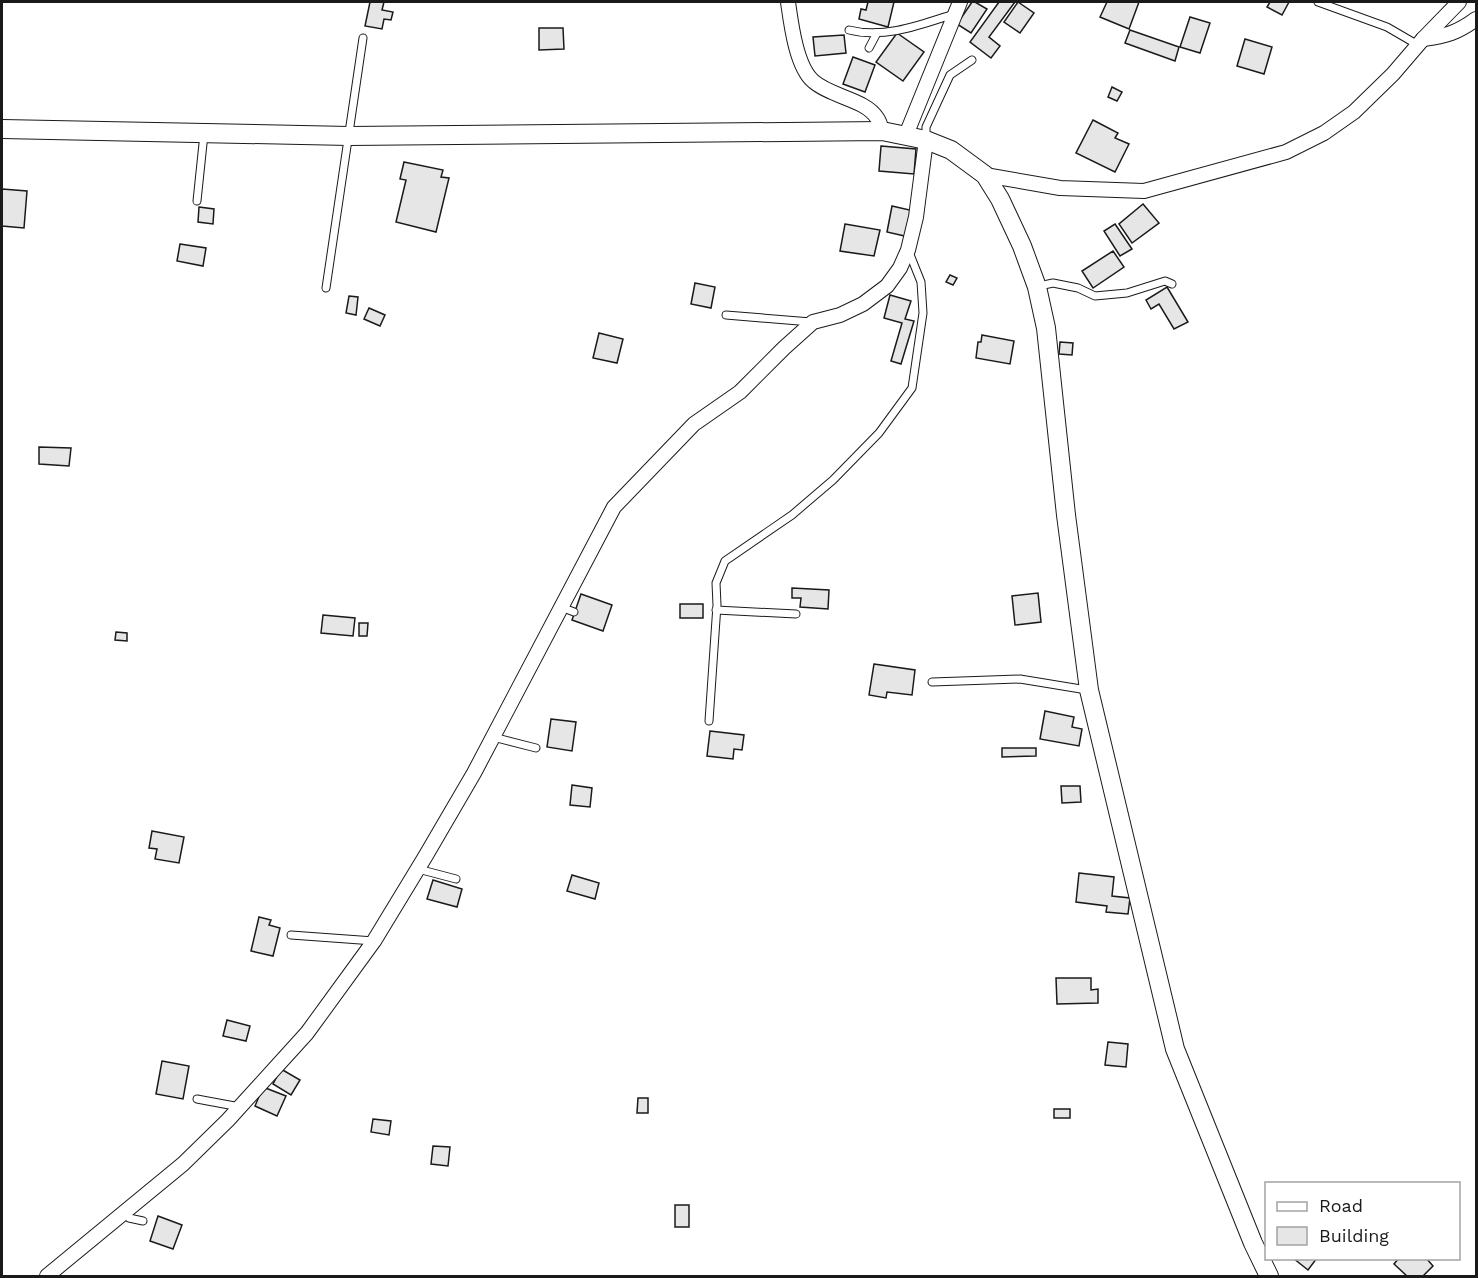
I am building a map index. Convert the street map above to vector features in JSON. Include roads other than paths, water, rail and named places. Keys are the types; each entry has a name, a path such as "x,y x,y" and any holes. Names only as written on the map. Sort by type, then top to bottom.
{"street":[{"path":"788,2 793,36 802,63 812,80 827,90 865,106 878,118 882,131"},
{"path":"985,175 1060,188 1144,191 1286,152 1324,133 1354,112 1393,74 1459,2"},
{"path":"906,135 957,8"},
{"path":"1421,42 1448,35 1476,19"},
{"path":"2,129 349,136 882,131 926,140 951,150 985,175 1000,199 1022,246 1037,286 1046,328 1066,515 1089,690 1175,1049 1252,1243 1269,1276"},
{"path":"47,1276 183,1164 240,1107 307,1033 374,941 418,869 568,609 614,507 694,424 740,392 813,322 840,315 863,304 887,286 900,268 908,250 924,169 926,140"}],"lane":[{"path":"1318,2 1421,42"},
{"path":"849,30 864,34 895,31 957,8"},
{"path":"869,48 877,33"},
{"path":"326,288 363,38"},
{"path":"926,140 927,127 950,75 972,60"},
{"path":"197,201 204,134"},
{"path":"709,721 716,583 725,561 792,515 833,480 879,433 912,388 923,313 921,282 908,250"},
{"path":"1037,286 1053,283 1078,288 1095,296 1127,293 1165,281 1172,284"},
{"path":"726,315 813,322"},
{"path":"716,610 796,614"},
{"path":"932,682 1020,679 1089,690"},
{"path":"493,737 536,748"},
{"path":"418,869 456,879"},
{"path":"291,935 374,941"},
{"path":"196,1099 240,1107"},
{"path":"125,1212 129,1218 143,1221"}]}
